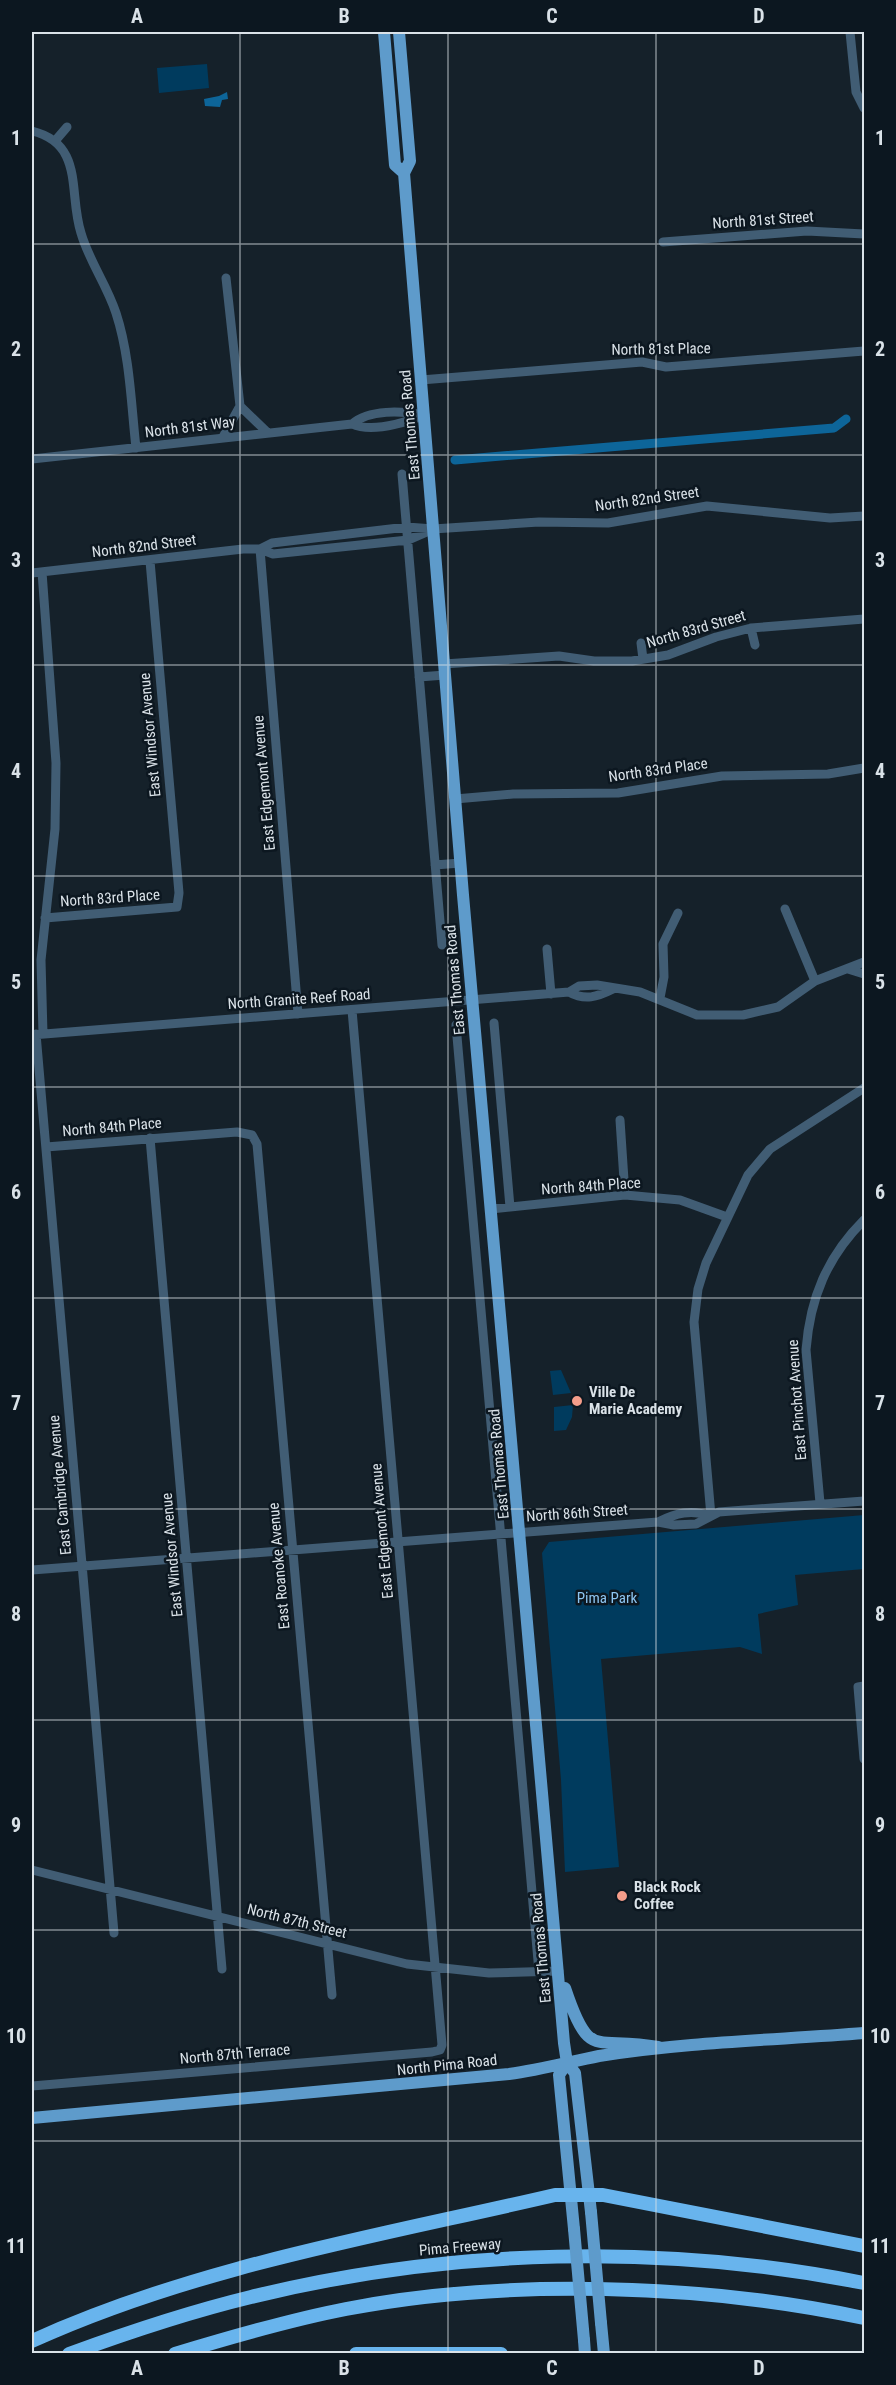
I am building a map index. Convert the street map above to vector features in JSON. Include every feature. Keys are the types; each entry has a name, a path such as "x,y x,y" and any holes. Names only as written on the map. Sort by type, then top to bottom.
{"highway":[{"path":"32,2341 101,2312 204,2277 555,2195 589,2194 708,2213 864,2246"},
{"name":"Pima Freeway","path":"69,2354 141,2329 251,2297 344,2278 434,2266 550,2258 621,2258 742,2264 806,2271 864,2283"},
{"path":"175,2354 346,2309 481,2292 593,2290 663,2293 795,2306 864,2318"},
{"path":"357,2354 501,2354"}],"main road":[{"name":"East Thomas Road","path":"384,32 396,165 404,173"},
{"name":"East Thomas Road","path":"399,32 410,161 404,173 490,1209 567,2063 575,2073 604,2354"},
{"path":"559,1971 574,2016 589,2038 599,2043 631,2042 665,2048"},
{"name":"North Pima Road","path":"32,2118 420,2083 546,2069 567,2063 665,2048 864,2033"},
{"name":"East Thomas Road","path":"567,2063 559,2075 585,2354"}],"street":[{"path":"850,32 856,92 864,108"},
{"path":"55,141 67,127"},
{"path":"32,131 55,141 71,166 80,231 109,295 122,332 136,448"},
{"name":"North 81st Street","path":"663,242 815,231 864,234"},
{"path":"223,437 240,406 226,278"},
{"name":"North 81st Place","path":"421,380 642,362 666,367 864,351"},
{"path":"240,406 268,432"},
{"name":"North 81st Way","path":"32,459 352,424 361,416 403,412 425,415"},
{"name":"East Thomas Road","path":"402,474 442,945"},
{"name":"North 82nd Street","path":"37,573 260,549 272,543 407,526 433,529 539,522 608,523 707,506 820,517 864,516"},
{"name":"North 82nd Street","path":"260,549 273,554 408,540 433,529"},
{"name":"East Edgemont Avenue","path":"260,549 298,1014"},
{"name":"East Windsor Avenue","path":"150,561 179,893 177,907"},
{"name":"East Cambridge Avenue","path":"37,573 56,763 55,829 41,960 37,1034 114,1933"},
{"name":"North 83rd Street","path":"445,669 559,656 604,662 643,659 669,655 716,637 751,628 864,619"},
{"path":"751,628 755,645"},
{"name":"North 83rd Street","path":"641,643 643,659"},
{"path":"419,677 445,669"},
{"name":"North 83rd Place","path":"455,799 513,794 618,793 722,776 828,774 864,768"},
{"path":"435,865 460,863"},
{"name":"North 83rd Place","path":"45,918 166,910 177,907"},
{"path":"785,909 815,981"},
{"path":"660,998 664,977 663,944 678,913"},
{"path":"547,949 551,994"},
{"name":"North Granite Reef Road","path":"37,1034 551,994 569,992 579,986 597,985 640,992 660,998 697,1015 744,1015 778,1007 815,981 864,962"},
{"path":"848,969 864,974"},
{"name":"East Edgemont Avenue","path":"352,1010 436,1968 442,2043 440,2049"},
{"path":"494,1023 510,1207"},
{"name":"East Thomas Road","path":"456,1025 539,1972"},
{"path":"711,1516 694,1322 698,1289 706,1263 748,1175 770,1149 864,1088"},
{"path":"620,1120 625,1195"},
{"name":"North 84th Place","path":"46,1147 237,1132 252,1135"},
{"name":"East Roanoke Avenue","path":"252,1135 258,1148 332,1995"},
{"name":"East Windsor Avenue","path":"150,1138 222,1969"},
{"name":"North 84th Place","path":"490,1209 625,1195 680,1200 727,1217"},
{"name":"East Pinchot Avenue","path":"820,1503 806,1350 811,1310 829,1262 864,1220"},
{"name":"North 86th Street","path":"32,1570 658,1522 674,1525 696,1524 719,1512 864,1501"},
{"path":"861,1686 864,1759"},
{"name":"North 87th Street","path":"32,1870 327,1945 436,1968 489,1973 559,1971"},
{"name":"North 87th Terrace","path":"32,2086 421,2054 440,2049"}],"green space":[{"path":"207,64 209,88 159,93 157,68"},
{"path":"561,1370 571,1393 553,1395 550,1371"},
{"path":"573,1405 572,1417 566,1430 554,1431 554,1407"},
{"name":"Pima Park","path":"864,1515 864,1569 795,1575 798,1605 758,1614 762,1654 740,1647 601,1659 619,1867 565,1872 561,1780 542,1553 549,1542"}],"shaded area":[{"path":"227,92 228,99 222,100 220,107 205,106 204,99"}],"waterway":[{"path":"455,460 834,428 846,419"}],"place":[{"name":"Ville De Marie Academy","path":"577,1401"},
{"name":"Black Rock Coffee","path":"622,1896"}]}
